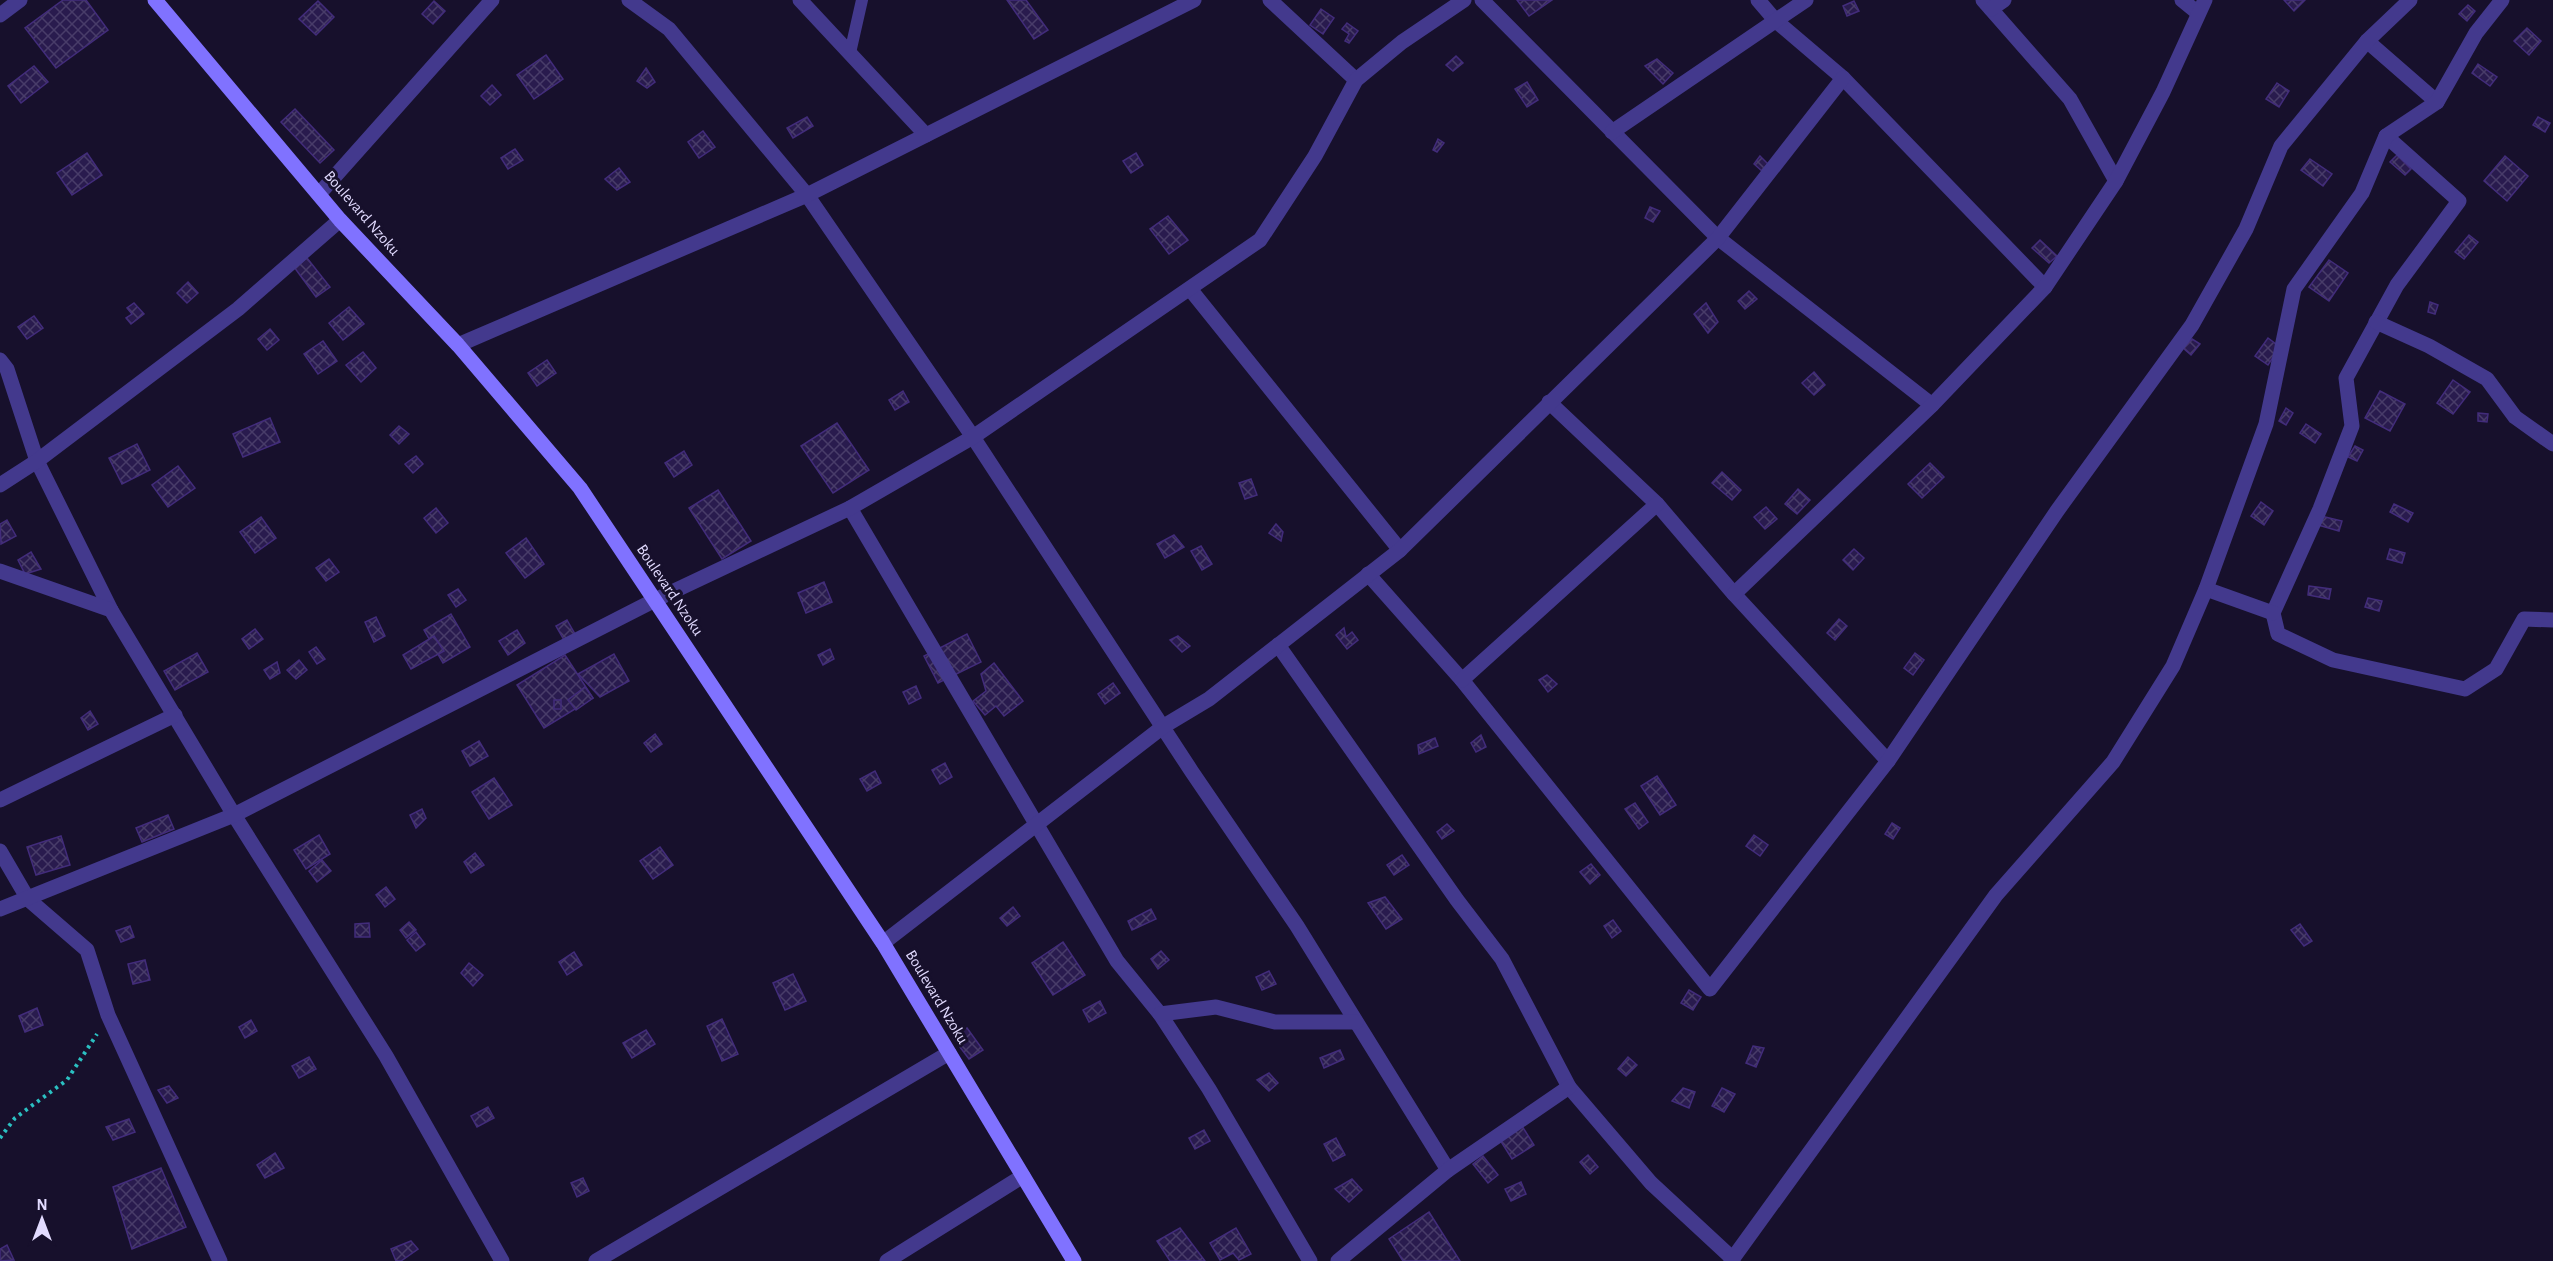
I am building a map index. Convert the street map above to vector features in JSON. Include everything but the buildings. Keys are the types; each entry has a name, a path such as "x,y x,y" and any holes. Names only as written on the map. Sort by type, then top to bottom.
{"street":[{"path":"0,15 21,0"},
{"name":"Boulevard Nzoku","path":"155,0 320,193 340,220 458,345 580,488 883,943 1074,1261"},
{"path":"320,193 492,0"},
{"path":"629,0 669,29 807,195 973,437 1297,926 1448,1170"},
{"path":"800,0 926,135"},
{"path":"458,345 807,195 1194,0"},
{"path":"1270,0 1356,80"},
{"path":"0,909 234,814 656,600 850,508 973,437 1260,240 1315,156 1356,80 1402,42 1464,0"},
{"path":"1482,0 1718,238 1932,405"},
{"path":"1758,0 1776,21 1843,78 2046,287"},
{"path":"1612,132 1806,0"},
{"path":"1734,594 1932,405 2046,287 2116,181 2163,92 2201,6 2182,0"},
{"path":"1368,574 1462,680 1710,989 1888,761 2057,511 2192,326 2246,229 2281,146 2367,41 2410,0"},
{"path":"1278,645 1457,900 1502,959 1569,1087 1651,1183 1732,1260 1996,895 2113,762 2173,666 2206,589 2266,424 2294,289 2362,193 2386,136 2437,102 2476,33 2502,0"},
{"path":"1992,3 2070,99 2116,181"},
{"path":"2367,41 2437,102"},
{"path":"883,943 1164,726 1209,699 1400,550 1718,238 1843,78"},
{"path":"2386,136 2459,201 2397,285 2346,378 2352,426 2320,509 2273,613 2278,634 2332,660 2465,688 2496,669 2524,619 2553,620"},
{"path":"0,485 37,461 238,309 340,220"},
{"path":"1190,289 1400,550"},
{"path":"2376,322 2429,346 2487,379 2515,417 2553,444"},
{"path":"0,360 7,369 37,461 111,609 234,814 386,1056 502,1261"},
{"path":"1549,402 1657,504 1734,594 1888,761"},
{"path":"1462,680 1657,504"},
{"path":"850,508 1117,962 1160,1014 1209,1089 1310,1261"},
{"path":"0,571 111,609"},
{"path":"2206,589 2273,613"},
{"path":"0,800 174,715"},
{"path":"0,851 28,899 87,950 108,1015 220,1261"},
{"path":"1160,1014 1216,1007 1275,1022 1356,1022"},
{"path":"596,1261 949,1053"},
{"path":"1338,1261 1448,1170 1569,1087"},
{"path":"887,1261 1023,1176"}],"lane":[{"path":"850,53 862,0"}],"path":[{"path":"0,1138 15,1118 67,1080 108,1015"}]}
